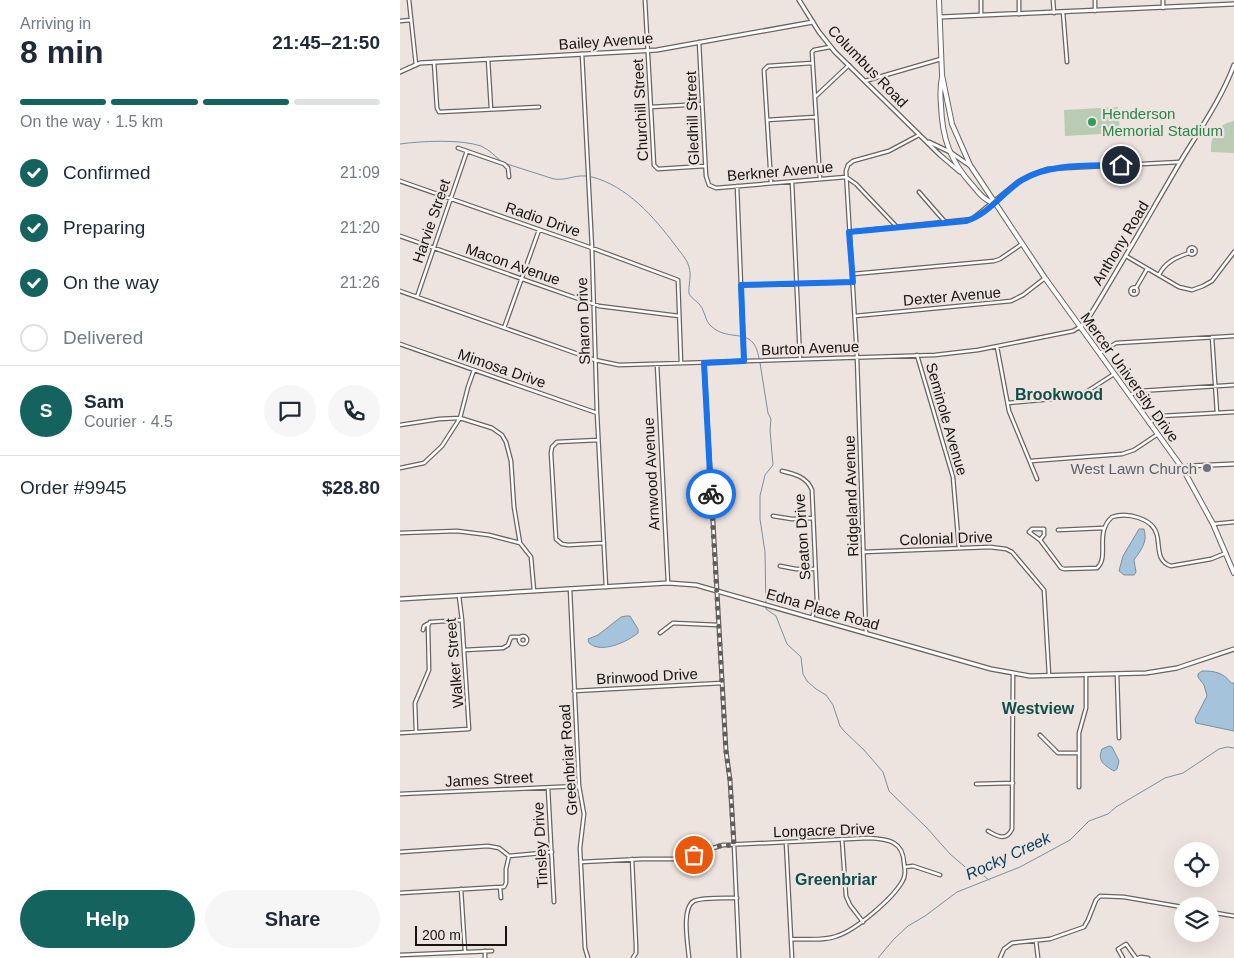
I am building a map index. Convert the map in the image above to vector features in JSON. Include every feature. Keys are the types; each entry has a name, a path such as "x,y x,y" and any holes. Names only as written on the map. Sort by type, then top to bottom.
{"main road":[{"name":"Mercer University Drive","path":"939,0 942,75 952,124 970,166 1045,278 1183,470 1213,524 1234,573"},
{"name":"Mercer University Drive","path":"942,75 940,85 942,126 950,152 960,172 986,200 993,203"}],"street":[{"path":"409,0 416,65"},
{"name":"Churchill Street","path":"645,0 655,168 705,166"},
{"name":"Columbus Road","path":"799,0 830,46 960,172"},
{"path":"981,0 981,15"},
{"path":"1019,0 1019,14"},
{"path":"1054,0 1054,13"},
{"path":"1095,0 1095,11"},
{"path":"1163,0 1163,8"},
{"path":"940,17 1234,4"},
{"path":"1063,12 1067,62"},
{"path":"400,21 412,20"},
{"name":"Bailey Avenue","path":"400,72 416,65 434,62 648,50 813,22"},
{"name":"Gledhill Street","path":"699,42 705,166 707,183 714,188"},
{"path":"820,179 812,63 813,50 830,46"},
{"name":"Sharon Drive","path":"582,54 606,587"},
{"path":"488,59 491,109"},
{"path":"865,81 941,59"},
{"path":"434,62 438,111 539,107"},
{"path":"771,183 764,71 766,67 812,63"},
{"name":"Anthony Road","path":"1080,326 1086,322 1126,256 1232,76 1234,65"},
{"path":"814,97 849,66"},
{"path":"651,107 702,104"},
{"path":"767,120 816,117"},
{"name":"Berkner Avenue","path":"714,188 846,176 846,169 851,162 889,151 920,134"},
{"name":"Columbus Road","path":"928,142 950,152 970,166"},
{"path":"458,148 504,164 508,168 510,177"},
{"name":"Harvie Street","path":"417,297 467,151"},
{"path":"849,232 972,219 1019,181 1047,169 1180,162"},
{"path":"846,176 897,227"},
{"name":"Ridgeland Avenue","path":"846,176 857,357 866,634"},
{"name":"Radio Drive","path":"400,181 678,280 679,316"},
{"path":"792,182 800,359"},
{"path":"737,186 744,361"},
{"path":"919,192 946,222"},
{"path":"504,328 539,230"},
{"name":"Macon Avenue","path":"400,236 594,304 679,316"},
{"path":"853,274 994,261 1022,244"},
{"path":"1126,256 1184,289 1196,289 1207,285 1234,252"},
{"path":"1159,275 1166,265 1174,259 1189,253"},
{"path":"1136,288 1147,269"},
{"name":"Dexter Avenue","path":"855,316 1011,301 1045,278"},
{"path":"741,285 853,282"},
{"name":"Burton Avenue","path":"400,291 595,360 619,365 956,353 1073,331 1080,326"},
{"path":"679,316 681,363"},
{"path":"1100,353 1116,343 1234,336"},
{"path":"1212,337 1217,414"},
{"name":"Mimosa Drive","path":"400,344 597,413"},
{"path":"997,346 1009,412 1037,479"},
{"name":"Seminole Avenue","path":"917,355 953,477 959,548"},
{"path":"704,363 718,625 734,845 739,958"},
{"name":"Arnwood Avenue","path":"657,364 668,583"},
{"path":"400,468 424,462 442,446 460,418 474,370"},
{"path":"1008,403 1074,397 1083,394 1114,374"},
{"path":"1130,395 1139,390 1234,385"},
{"path":"1150,423 1161,416 1234,412"},
{"path":"400,425 460,418 496,430 502,435 511,461 514,507 520,543 531,558 534,591"},
{"path":"1031,461 1122,454 1134,450 1158,434"},
{"path":"598,440 557,442 552,447 555,536 557,541 568,545 604,543"},
{"path":"1183,470 1188,466 1234,464"},
{"name":"Seaton Drive","path":"782,471 799,476 810,486 812,495 817,601 812,618"},
{"path":"773,516 813,518"},
{"path":"1040,540 1044,535 1044,528 1030,530 1030,534 1040,540 1061,568 1097,568 1102,562 1103,528 1109,520 1116,516 1133,516 1143,520 1156,532 1158,551 1161,559 1167,565 1171,566 1211,559 1226,553"},
{"path":"1213,524 1234,522"},
{"path":"1058,530 1103,528"},
{"path":"400,533 457,531 489,535 520,543"},
{"name":"Colonial Drive","path":"864,552 990,547 1006,549 1016,557 1044,590 1046,597 1049,675"},
{"path":"780,566 796,569 816,569"},
{"name":"Edna Place Road","path":"400,599 668,583 696,585 716,589 866,634 1014,674 1086,675 1164,671 1234,649"},
{"name":"Greenbriar Road","path":"570,589 579,786 584,814 580,839 585,948 588,958"},
{"name":"Walker Street","path":"416,732 469,729 459,596"},
{"path":"423,630 424,626 430,622 462,620"},
{"path":"400,733 416,732 415,703 429,670 428,625 430,622"},
{"path":"660,633 673,623 718,625"},
{"path":"464,650 503,648 508,645 510,637 519,637"},
{"path":"988,831 1000,838 1010,834 1012,825 1014,674"},
{"path":"1117,674 1119,738"},
{"path":"1079,787 1079,729 1086,708 1086,675"},
{"name":"Brinwood Drive","path":"574,691 722,683"},
{"path":"1040,736 1058,753 1079,753"},
{"path":"976,784 1013,783"},
{"name":"James Street","path":"400,794 579,786"},
{"name":"Tinsley Drive","path":"548,788 554,902"},
{"name":"Longacre Drive","path":"581,862 683,859 718,846 869,838 893,842 902,851 905,867"},
{"path":"842,839 846,896 850,905 863,922"},
{"path":"786,842 792,958"},
{"path":"400,852 488,846 499,848 509,856"},
{"path":"509,856 552,852"},
{"path":"400,893 504,887 509,856"},
{"path":"632,860 636,946 636,953 633,958"},
{"path":"791,939 836,936 863,922 902,883 905,877 905,867 913,866 940,876"},
{"path":"500,887 501,898"},
{"path":"461,889 465,952"},
{"path":"1000,958 1004,948 1012,943 1050,939 1084,927 1096,900 1100,896 1124,897 1174,906"},
{"path":"689,958 686,914 690,904 697,900 737,898"},
{"path":"1219,914 1234,916"},
{"path":"1036,941 1038,958"},
{"path":"1123,958 1118,949 1126,944 1137,958 1148,958"},
{"path":"485,951 485,958"},
{"path":"400,955 424,956 492,951"}],"green space":[{"name":"Henderson Memorial Stadium","path":"1118,107 1120,133 1065,136 1064,110"},
{"path":"1234,121 1234,153 1211,152 1212,141 1216,132 1219,128"}],"water":[{"path":"1139,529 1144,529 1145,538 1143,546 1134,560 1136,572 1134,575 1124,575 1119,571 1123,556"},
{"path":"630,616 638,629 638,633 614,646 600,647 589,643 588,639 598,635 621,617"},
{"path":"1202,671 1218,673 1225,676 1231,683 1234,683 1234,731 1196,723 1195,719 1207,696 1204,685 1198,677 1198,674"},
{"path":"1109,746 1112,747 1119,761 1117,769 1114,771 1104,765 1100,757 1102,749"}],"waterway":[{"path":"400,144 441,141 463,142 481,146 503,163"},
{"path":"507,164 554,179 581,176 592,177 605,181 628,195 649,214 685,258 690,270 689,294 702,307 709,324 718,331 752,341 759,358"},
{"path":"760,363 768,413 771,419 773,465 765,475 760,496 760,519 765,552 766,609 776,616 787,644 801,657 803,674 807,681 826,695 833,705 840,726 883,772 889,791 927,828 950,854 971,872 984,876 989,880"},
{"name":"Rocky Creek","path":"878,958 908,926 957,892 1020,867 1070,840 1089,821 1108,814 1116,807 1165,778 1183,773 1219,749 1234,748"}],"way so far":[{"path":"694,855 718,846 734,845 730,780 726,751 711,494"}],"place":[{"name":"Henderson Memorial Stadium","path":"1092,122"},
{"name":"West Lawn Church","path":"1207,468"}],"district":[{"name":"Brookwood","path":"1059,394"},
{"name":"Westview","path":"1038,708"},
{"name":"Greenbriar","path":"836,879"}],"route":[{"path":"711,494 704,363 744,361 741,285 853,282 849,232 966,221 976,218 1019,181 1042,170 1121,165"}]}
